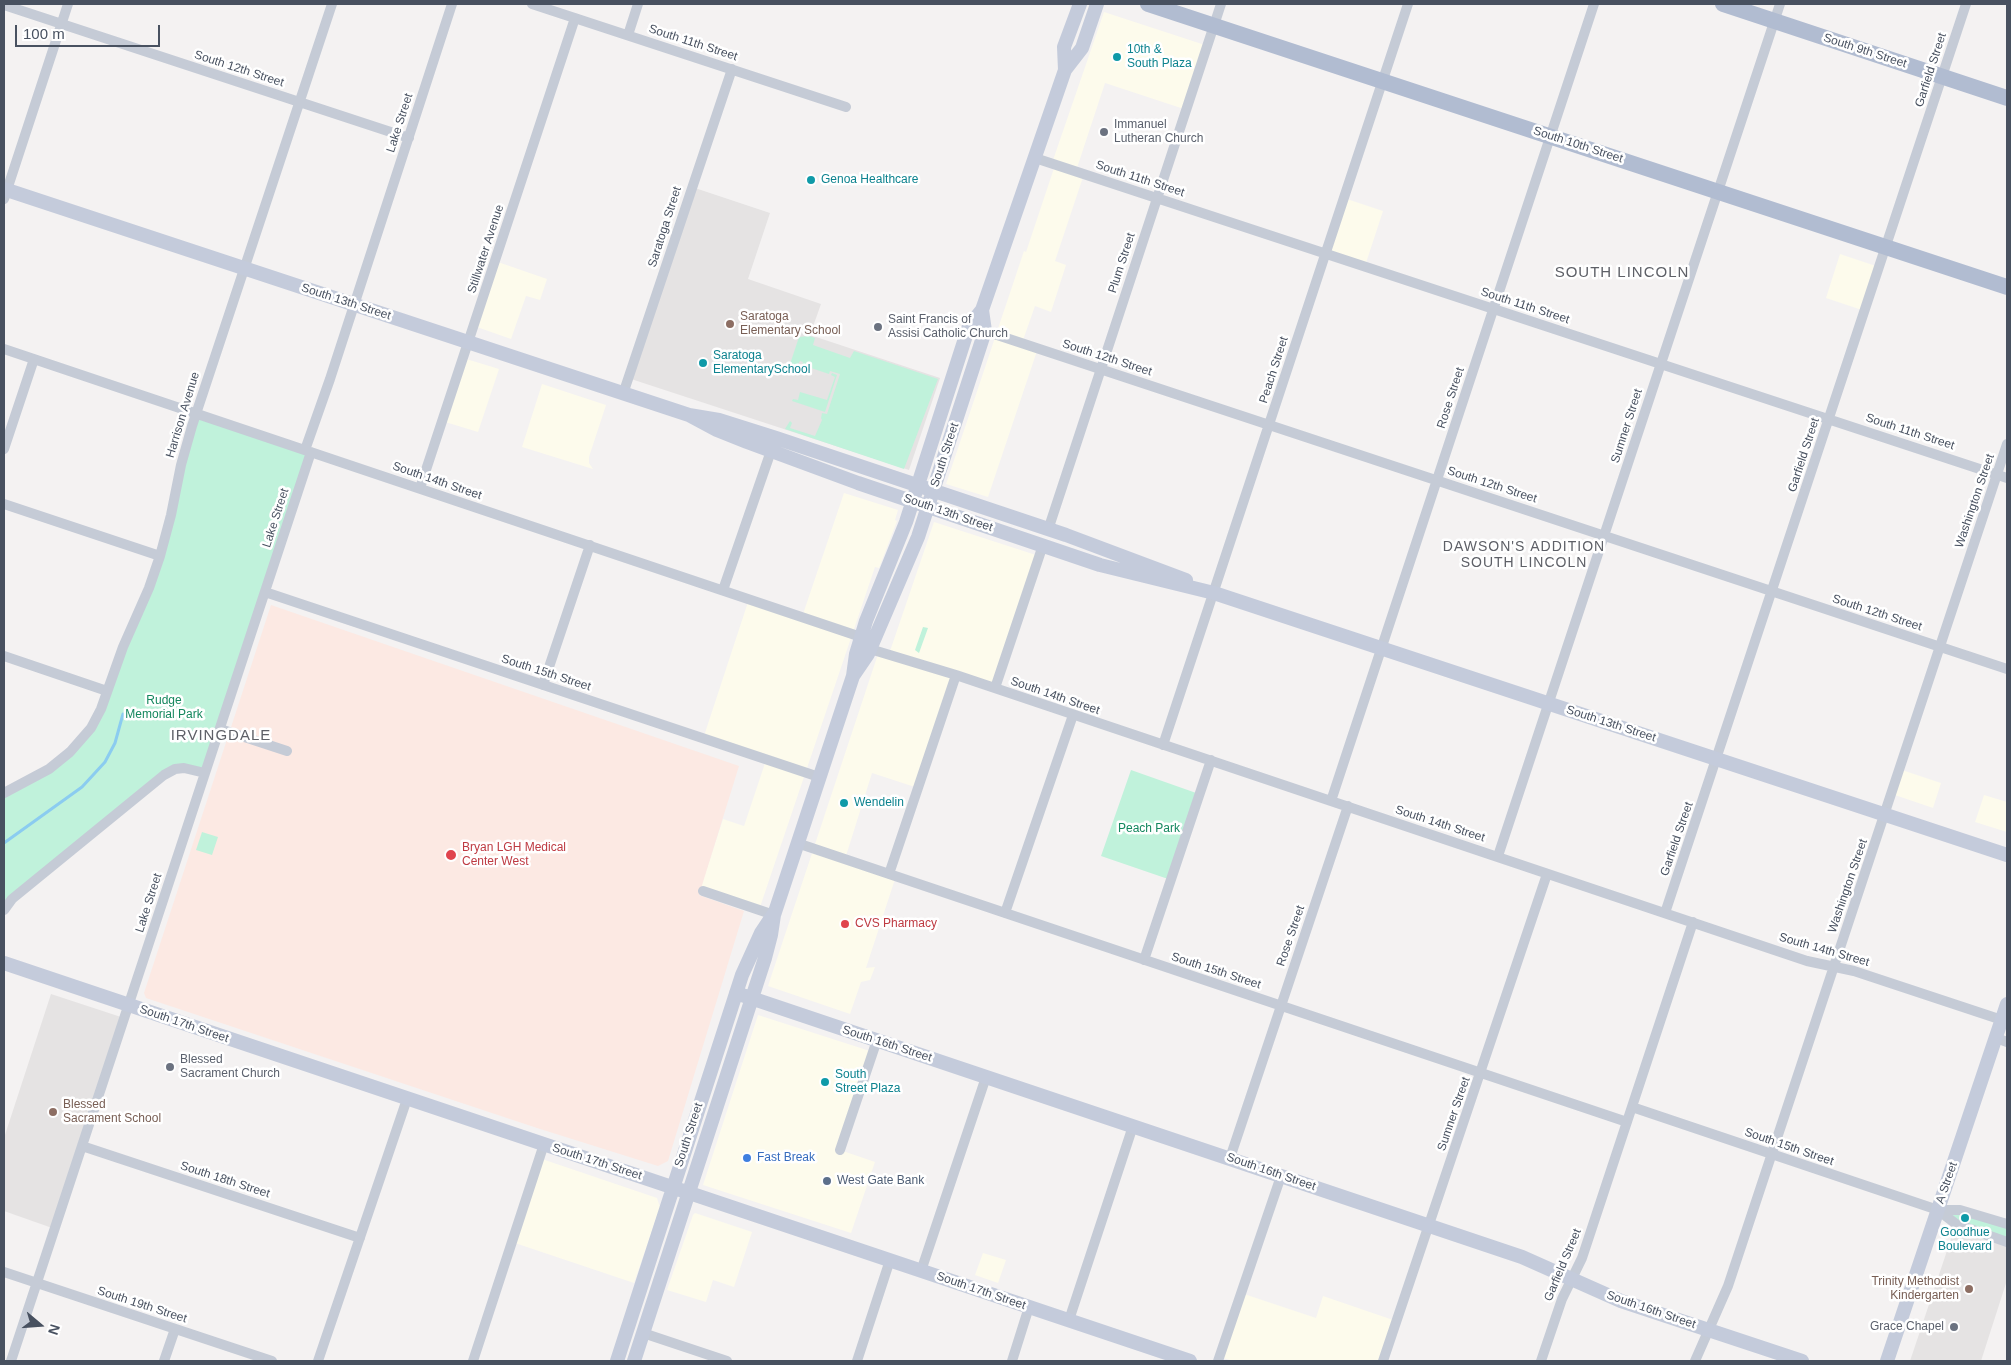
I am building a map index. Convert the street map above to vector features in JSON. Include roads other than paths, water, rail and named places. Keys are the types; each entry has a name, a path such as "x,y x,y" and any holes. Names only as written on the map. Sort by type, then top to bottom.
{"main road":[{"name":"South Street","path":"1065,70 1064,47 1080,4"},
{"name":"South Street","path":"634,1361 752,998 771,935 774,915 797,843 853,676 861,637 913,502 969,326 982,310 1065,70 1082,48 1097,4"},
{"name":"South 10th Street","path":"1148,4 2007,287"},
{"name":"South 9th Street","path":"1723,4 2007,98"},
{"name":"South 13th Street","path":"5,192 244,268 623,394 689,415 719,420 738,426 1048,530 1184,579 1214,593"},
{"name":"South Street","path":"853,676 870,648 908,562 928,507 985,331 982,310"},
{"name":"South 13th Street","path":"689,415 717,430 770,451 913,502 1100,564 1214,593 2007,855"},
{"name":"South Street","path":"617,1361 736,993 754,946 774,915"},
{"name":"South 17th Street","path":"4,964 1069,1320 1166,1358 1190,1361"},
{"name":"South 16th Street","path":"736,993 1522,1257 1621,1301 1802,1361"},
{"name":"A Street","path":"1887,1361 1938,1210 2002,1040 2002,1020 2007,1004"}],"street":[{"path":"5,192 68,4"},
{"name":"Harrison Avenue","path":"4,793 49,768 70,752 85,736 96,719 160,556 171,515 180,465 196,413 332,4"},
{"name":"Lake Street","path":"11,1361 265,592 354,304 452,4"},
{"name":"South 11th Street","path":"532,4 846,107"},
{"path":"628,35 638,4"},
{"name":"Plum Street","path":"1048,530 1221,4"},
{"name":"Peach Street","path":"1163,745 1408,4"},
{"name":"Rose Street","path":"1331,801 1594,4"},
{"name":"Sumner Street","path":"1498,856 1780,4"},
{"name":"Garfield Street","path":"1665,913 1966,4"},
{"name":"South 12th Street","path":"4,5 409,138"},
{"name":"Stillwater Avenue","path":"420,488 575,18"},
{"name":"Saratoga Street","path":"623,394 732,69"},
{"name":"South 11th Street","path":"1035,158 2002,476"},
{"name":"South 12th Street","path":"969,326 2007,669"},
{"name":"South 14th Street","path":"4,349 861,637"},
{"path":"4,449 34,359"},
{"name":"Washington Street","path":"1695,1361 1728,1286 1939,647 2002,476 2007,444"},
{"path":"723,590 770,451"},
{"path":"4,504 160,556"},
{"path":"543,685 590,545"},
{"path":"994,688 1043,545"},
{"name":"South 15th Street","path":"265,592 819,777"},
{"name":"South 14th Street","path":"870,648 956,674 1072,715 1807,961 1854,971 2002,1020"},
{"path":"4,656 107,691"},
{"path":"890,874 956,674"},
{"path":"1005,913 1072,715"},
{"path":"220,729 287,751"},
{"path":"1144,960 1211,760"},
{"path":"4,910 12,899 164,775 175,769 184,768 205,773"},
{"name":"Rose Street","path":"1230,1158 1348,806"},
{"name":"South 15th Street","path":"797,843 1627,1122"},
{"name":"Sumner Street","path":"1383,1361 1547,874"},
{"path":"703,891 774,915"},
{"name":"Garfield Street","path":"1541,1361 1562,1299 1582,1258 1693,922"},
{"path":"840,1150 877,1040"},
{"path":"921,1271 986,1077"},
{"path":"318,1361 406,1099"},
{"name":"South 15th Street","path":"1632,1107 1938,1210"},
{"path":"1069,1320 1133,1126"},
{"path":"473,1361 544,1144"},
{"name":"South 18th Street","path":"82,1146 360,1238"},
{"path":"1218,1361 1281,1176"},
{"path":"1938,1210 1960,1210 2007,1224"},
{"path":"1938,1210 1956,1224 2007,1242"},
{"path":"857,1361 890,1260"},
{"name":"South 19th Street","path":"4,1272 272,1361"},
{"path":"1012,1361 1029,1307"},
{"path":"164,1361 175,1329"},
{"path":"643,1334 727,1361"}],"waterway":[{"path":"4,843 82,787 94,774 105,762 115,743 123,714"}],"place":[{"name":"10th & South Plaza","path":"1117,57"},
{"name":"Immanuel Lutheran Church","path":"1104,132"},
{"name":"Genoa Healthcare","path":"811,180"},
{"name":"Saratoga Elementary School","path":"730,324"},
{"name":"Saint Francis of Assisi Catholic Church","path":"878,327"},
{"name":"Saratoga ElementarySchool","path":"703,363"},
{"name":"Wendelin","path":"844,803"},
{"name":"Bryan LGH Medical Center West","path":"451,855"},
{"name":"CVS Pharmacy","path":"845,924"},
{"name":"Blessed Sacrament Church","path":"170,1067"},
{"name":"South Street Plaza","path":"825,1082"},
{"name":"Blessed Sacrament School","path":"53,1112"},
{"name":"Fast Break","path":"747,1158"},
{"name":"West Gate Bank","path":"827,1181"},
{"name":"Goodhue Boulevard","path":"1965,1218"},
{"name":"Trinity Methodist Kindergarten","path":"1969,1289"},
{"name":"Grace Chapel","path":"1954,1327"}],"district":[{"name":"SOUTH LINCOLN","path":"1622,273"},
{"name":"DAWSON'S ADDITION SOUTH LINCOLN","path":"1524,556"},
{"name":"IRVINGDALE","path":"221,736"}],"park label":[{"name":"Rudge Memorial Park","path":"164,708"},
{"name":"Peach Park","path":"1149,829"}]}
